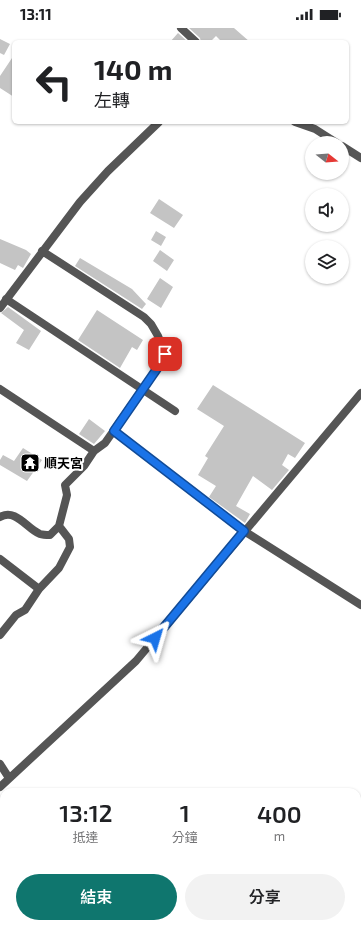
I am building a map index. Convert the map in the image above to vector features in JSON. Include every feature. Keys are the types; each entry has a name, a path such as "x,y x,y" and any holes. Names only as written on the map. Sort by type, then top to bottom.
{"street":[{"path":"181,28 194,40"},
{"path":"0,308 80,202 108,171 157,124"},
{"path":"301,124 315,129 326,136"},
{"path":"349,150 361,158"},
{"path":"0,517 3,515 17,517 39,534 50,535 59,526 67,495 65,485 84,466 94,451 105,443 125,417 142,388 163,360 165,354 151,324 144,317 42,251"},
{"path":"6,299 175,411"},
{"path":"0,389 94,451"},
{"path":"0,787 136,661 361,393"},
{"path":"114,431 244,531 361,604"},
{"path":"0,635 16,615 25,610 39,589 59,568 70,547 69,539 59,526"},
{"path":"0,559 39,589"},
{"path":"0,764 9,778"}],"building":[{"path":"189,28 234,28 248,40 220,40 216,36 212,40 200,40"},
{"path":"178,33 186,40 172,40"},
{"path":"0,39 10,44 4,55 0,53"},
{"path":"12,58 12,96 0,88 0,76"},
{"path":"159,199 183,215 174,228 150,213"},
{"path":"156,231 166,237 161,246 151,240"},
{"path":"0,239 26,250 31,254 23,268 18,265 15,270 0,263"},
{"path":"160,250 174,260 167,271 153,261"},
{"path":"80,258 132,289 146,304 142,309 75,266"},
{"path":"160,278 173,287 161,308 147,299"},
{"path":"8,307 41,331 29,350 16,343 24,330 1,313"},
{"path":"97,310 143,340 137,350 132,347 120,368 78,340"},
{"path":"213,385 305,443 295,458 288,454 282,465 289,470 272,490 253,476 236,506 250,514 245,523 209,497 216,486 198,475 208,458 205,456 224,426 197,409"},
{"path":"89,419 105,431 94,444 79,434"},
{"path":"23,448 42,460 27,481 0,465 0,460 3,455 14,461"}],"place":[{"name":"順天宮","path":"30,463"}],"route":[{"path":"155,638 244,531 114,431 125,417 142,388 163,360 165,354"}]}
